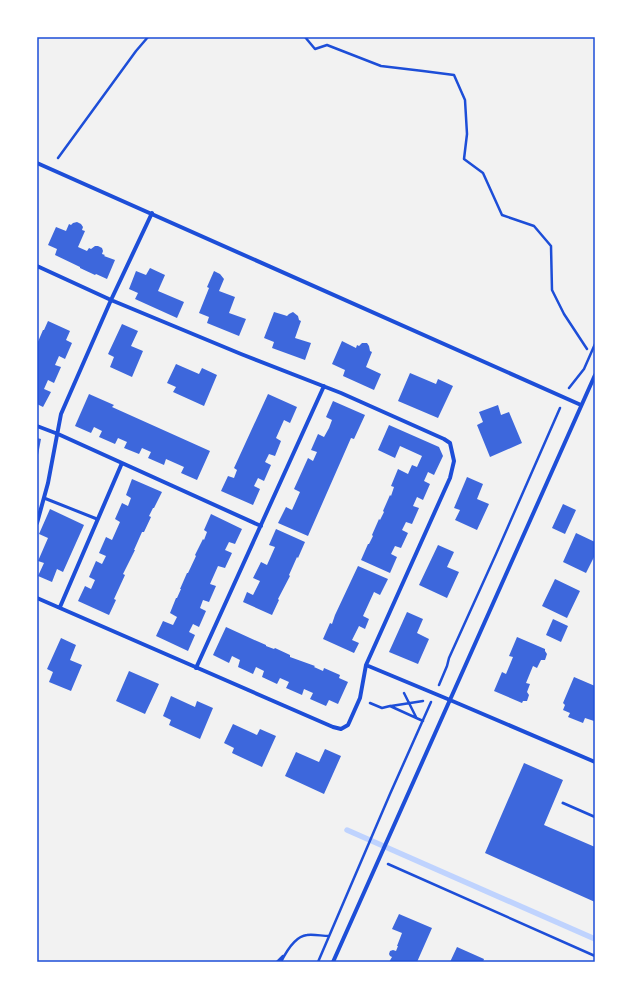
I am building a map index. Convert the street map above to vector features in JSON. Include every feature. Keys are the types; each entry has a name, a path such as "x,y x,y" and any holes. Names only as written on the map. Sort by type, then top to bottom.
{"street":[{"path":"37,162 581,405"},
{"path":"37,523 44,498 61,414 111,300 152,213"},
{"path":"37,266 111,300 241,354 324,386 444,439 450,443 454,461 450,478 366,665 360,698 348,725 341,728 333,727 37,598"},
{"path":"333,962 387,838 595,375"},
{"path":"196,668 324,386"},
{"path":"37,426 58,434 261,526"},
{"path":"60,607 122,464"},
{"path":"366,665 595,762"}],"lane":[{"path":"44,498 97,519"},
{"path":"563,803 595,817"}],"path":[{"path":"58,158 136,51 148,37"},
{"path":"305,37 315,49 327,45 381,66 454,75 465,100 467,134 464,159 483,174 502,216 534,226 551,246 552,290 564,314 587,349"},
{"path":"569,387 584,370 595,344"},
{"path":"441,681 449,658 559,410"},
{"path":"397,678 417,718"},
{"path":"318,962 432,700 382,708 360,698"},
{"path":"390,706 423,721"},
{"path":"388,864 595,956"},
{"path":"281,962 296,940 306,934 329,936"},
{"path":"277,962 285,955"}],"building":[{"path":"77,222 81,224 83,227 82,230 85,231 78,247 87,251 89,248 91,249 98,246 102,248 102,254 105,255 104,256 115,260 107,279 96,274 95,275 55,255 57,249 48,245 56,227 66,231 69,224 71,225"},
{"path":"150,268 165,275 158,291 184,302 177,318 135,299 138,293 129,289 136,271 146,275"},
{"path":"214,271 220,274 224,279 219,291 235,297 229,313 246,319 239,336 207,323 209,317 199,313 209,288 207,287"},
{"path":"274,312 287,316 293,312 298,316 299,320 301,321 295,338 311,343 305,360 272,348 274,342 264,338"},
{"path":"48,321 70,331 66,340 72,343 65,359 59,356 55,365 61,367 54,383 48,380 44,389 51,392 43,407 37,404 37,344"},
{"path":"122,324 138,331 131,346 143,351 132,377 110,367 114,357 108,354"},
{"path":"342,341 356,348 357,345 359,346 362,343 367,343 369,346 370,351 372,352 366,367 381,374 374,390 343,376 345,370 332,364"},
{"path":"176,364 199,374 202,368 217,375 204,406 173,392 176,387 167,383"},
{"path":"410,373 436,384 438,379 453,386 438,418 398,401"},
{"path":"89,394 114,405 112,407 210,451 197,480 181,473 184,467 166,459 164,465 148,458 151,452 142,448 139,454 124,448 127,442 118,438 115,444 99,437 102,431 94,427 91,433 75,426"},
{"path":"268,394 297,407 290,423 284,420 276,438 281,441 275,456 269,454 265,462 271,465 264,481 258,478 254,486 260,489 253,505 221,491 228,476 234,478 237,470 234,468"},
{"path":"333,401 365,415 354,439 351,438 308,536 278,523 286,507 292,510 300,492 294,489 308,458 313,461 317,452 311,450 318,434 324,437 329,428 332,420 326,417"},
{"path":"498,405 501,415 509,412 522,443 490,457 477,425 483,422 479,412"},
{"path":"389,425 439,447 443,456 434,475 428,472 424,481 430,484 423,500 417,497 413,506 419,508 412,524 406,522 402,530 408,533 401,548 395,546 391,554 397,557 390,573 361,560 373,536 372,535 379,519 380,520 384,512 383,511 390,495 391,496 394,487 391,486 398,469 408,474 412,465 417,467 422,456 400,446 395,458 378,450"},
{"path":"37,438 41,439 38,455 37,455"},
{"path":"467,477 483,484 477,499 489,504 477,530 455,520 460,510 454,508"},
{"path":"132,479 162,492 149,516 151,517 144,532 142,532 123,574 125,575 114,599 116,600 109,615 78,601 85,586 91,589 95,580 89,577 96,561 102,564 106,556 99,553 106,537 112,540 120,522 115,519 122,503 128,506 131,498 126,495"},
{"path":"563,504 576,510 565,534 552,528"},
{"path":"50,509 84,525 63,572 57,569 52,582 38,576 44,563 38,561 48,538 39,534"},
{"path":"211,514 242,529 235,544 229,542 225,550 232,553 225,568 218,566 210,584 216,586 209,602 203,600 200,608 206,611 199,627 193,624 189,632 195,635 188,651 156,636 163,621 173,625 177,617 170,613 196,556 195,555 203,539 204,540 207,532 204,530"},
{"path":"276,529 305,542 272,615 243,602 247,592 253,595 260,581 253,578 261,562 267,565 275,547 269,545"},
{"path":"576,533 595,542 595,555 586,573 563,562"},
{"path":"438,545 454,552 447,567 459,572 447,598 419,585"},
{"path":"358,566 388,579 380,595 374,592 363,616 369,619 365,629 359,626 352,640 359,643 354,653 323,639 330,623 332,624"},
{"path":"555,579 580,591 567,618 542,606"},
{"path":"407,612 423,619 417,633 429,639 418,664 389,652"},
{"path":"553,619 568,626 561,642 546,635"},
{"path":"226,627 266,646 275,648 290,655 290,657 315,666 314,667 323,671 324,668 340,675 339,678 348,682 338,704 329,700 326,706 310,699 313,693 304,689 302,695 286,688 289,682 280,678 277,684 262,677 264,671 256,667 253,674 238,667 240,660 232,656 229,663 213,655"},
{"path":"517,637 545,649 547,654 545,660 541,660 537,668 533,666 526,683 530,684 527,692 529,695 527,701 523,701 522,703 494,691 502,672 506,674 513,657 509,656"},
{"path":"61,638 76,645 70,660 82,665 71,691 49,682 53,672 47,669"},
{"path":"129,671 159,684 145,714 116,701"},
{"path":"574,677 595,686 594,721 585,718 583,723 568,717 570,713 563,710 565,705 563,703"},
{"path":"171,696 195,707 197,701 213,708 200,739 169,725 171,720 163,716"},
{"path":"233,724 257,735 260,729 276,736 262,767 232,753 234,748 224,743"},
{"path":"325,749 341,756 324,794 285,776 296,752 319,762"},
{"path":"524,763 563,780 544,825 595,847 595,902 485,853"},
{"path":"399,914 432,928 417,962 389,962 392,957 389,954 390,951 396,951 402,933 392,929"},
{"path":"457,947 484,959 483,962 450,962"}],"waterway":[{"path":"347,830 595,939"}]}
